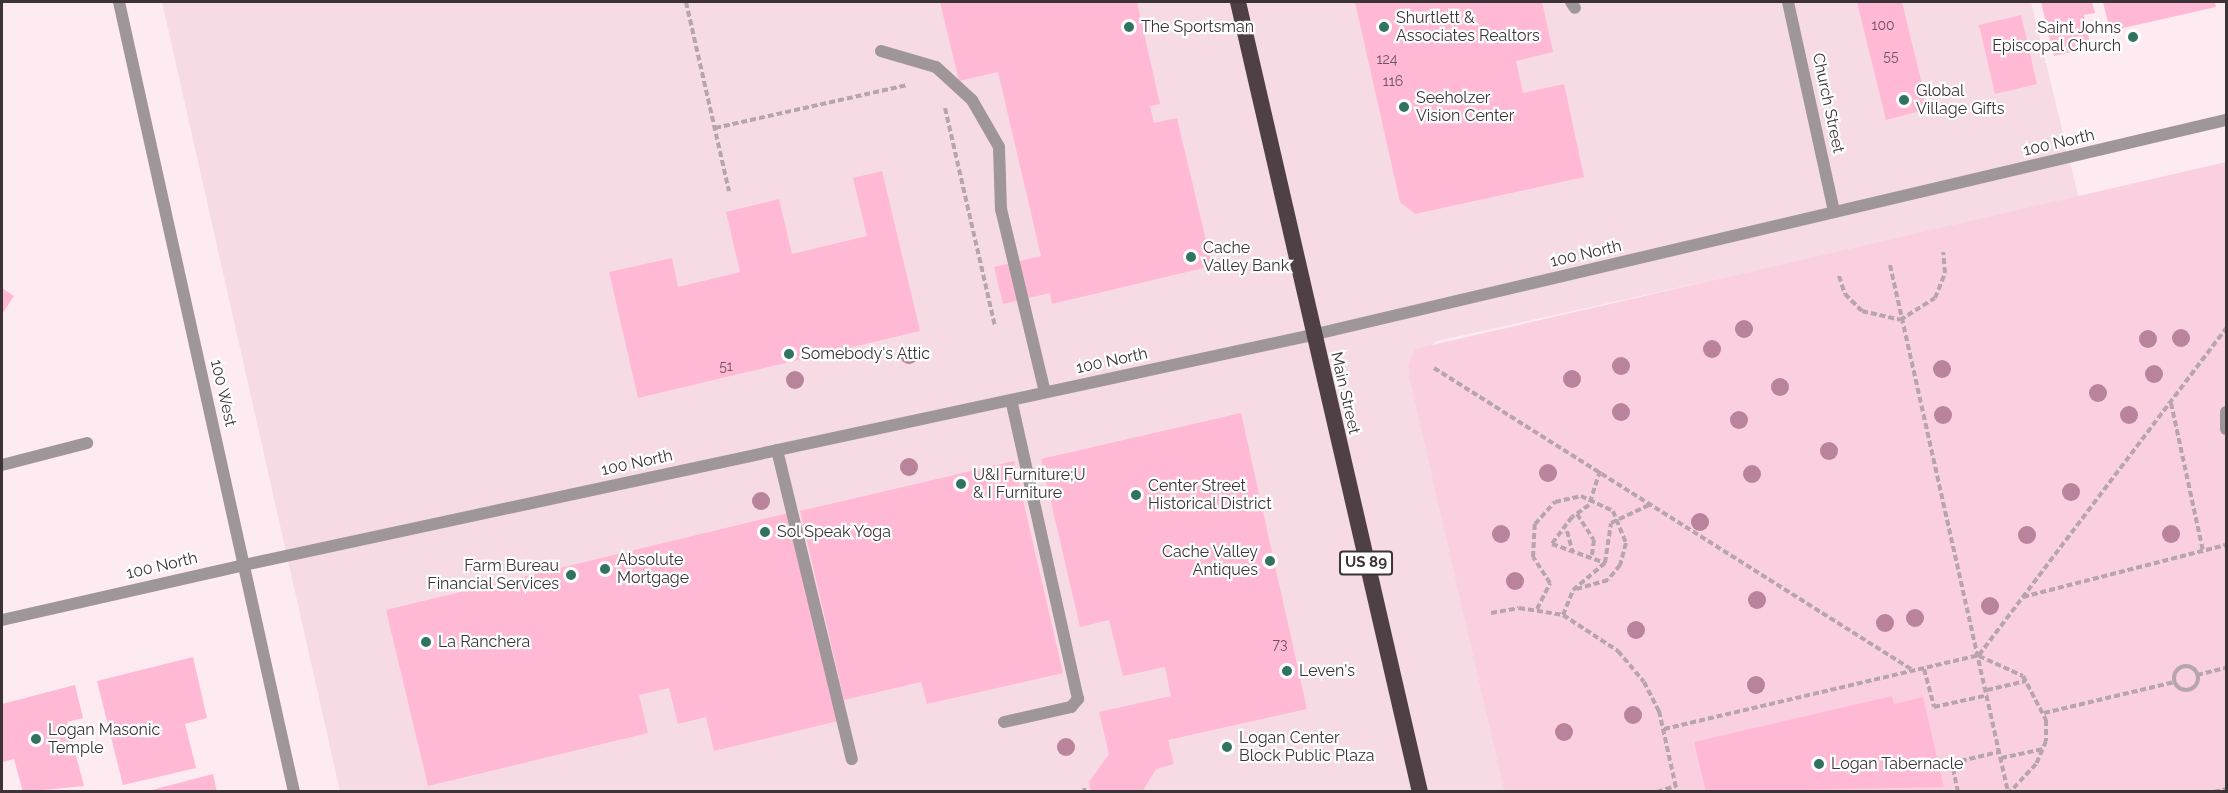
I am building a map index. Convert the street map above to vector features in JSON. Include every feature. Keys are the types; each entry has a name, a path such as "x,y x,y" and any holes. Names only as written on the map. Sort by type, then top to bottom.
{"highway":[{"name":"Main Street","path":"1238,2 1312,335 1419,792"}],"street":[{"name":"100 West","path":"119,2 294,792"},
{"name":"Church Street","path":"1788,2 1834,212"},
{"path":"881,51 936,68 972,100 999,147 1001,209 1045,392"},
{"name":"100 North","path":"2,620 244,565 1312,335 2226,120"},
{"path":"1004,722 1071,707 1078,699 1011,400"},
{"path":"2226,412 2226,429"},
{"path":"2,465 87,443"},
{"path":"777,450 852,759"}],"path":[{"path":"686,2 729,191"},
{"path":"715,128 916,83"},
{"path":"940,98 995,326"},
{"path":"1839,276 1845,294 1862,311 1903,319 1935,298 1945,273 1944,252"},
{"path":"1664,729 1915,672 1979,655 2006,665 2026,681 2044,713 2043,748 2030,774 2009,792 1979,655 1890,265"},
{"path":"1979,655 2226,328"},
{"path":"1434,368 1652,503 1915,672"},
{"path":"2171,402 2203,551"},
{"path":"1600,471 1594,498 1577,514 1567,531 1552,544 1592,555 1605,562"},
{"path":"1537,609 1550,583 1533,557 1535,524 1555,502 1594,498 1619,519 1626,543 1620,565 1601,584 1573,590"},
{"path":"1563,615 1573,590 1605,562 1609,529 1619,519 1652,503"},
{"path":"1577,514 1594,540 1592,555"},
{"path":"1567,531 1572,550"},
{"path":"2023,597 2226,545"},
{"path":"1491,613 1537,609 1563,615 1631,665 1664,729 1677,792"},
{"path":"2174,681 2183,666 2197,675 2226,668"},
{"path":"1924,669 1934,707 2026,681"},
{"path":"2044,713 2174,681 2189,689 2197,675"},
{"path":"2001,758 2043,748"},
{"path":"1958,792 1952,763 2000,752"},
{"path":"1657,792 1676,786"},
{"path":"2214,792 2226,789"}],"shaded area":[{"path":"162,2 2031,2 2079,199 1437,341 1408,366 1504,791 340,791"},
{"path":"2226,162 2226,791 1504,791 1410,380 1408,366 1415,349"}],"building":[{"path":"940,2 1137,2 1160,104 1150,106 1154,123 1177,118 1212,266 1052,304 1050,293 1003,304 994,267 1041,256 998,72 959,81"},
{"path":"1355,2 1542,2 1553,52 1516,61 1523,93 1564,84 1584,177 1415,214 1400,202"},
{"path":"1857,2 1902,2 1928,109 1886,120"},
{"path":"2041,2 2092,2 2095,13 2084,15 2091,48 2054,56"},
{"path":"2103,2 2215,2 2216,7 2110,31"},
{"path":"2021,15 2037,84 1995,94 1979,25"},
{"path":"882,171 920,331 638,398 609,272 672,258 678,287 740,272 726,212 779,199 792,254 867,236 853,178"},
{"path":"2,288 14,296 2,314"},
{"path":"1241,413 1307,709 1168,740 1174,764 1156,769 1142,792 1091,792 1089,782 1109,754 1099,712 1171,696 1165,667 1123,676 1109,620 1080,627 1041,459"},
{"path":"1014,461 1063,673 927,704 921,682 844,700 800,511"},
{"path":"788,513 838,721 714,751 706,717 678,724 669,688 639,695 648,733 428,786 386,610"},
{"path":"193,657 207,718 185,724 196,768 123,785 97,681"},
{"name":"Logan Masonic Temple","path":"75,685 83,718 67,722 84,786 23,792 14,759 3,762 2,704"},
{"name":"Logan Tabernacle","path":"1892,696 1894,704 1923,697 1944,787 1706,792 1694,742"},
{"path":"213,774 217,792 148,791"}],"place":[{"name":"The Sportsman","path":"1129,27"},
{"name":"Shurtlett & Associates Realtors","path":"1384,27"},
{"name":"Saint Johns Episcopal Church","path":"2133,37"},
{"name":"Global Village Gifts","path":"1904,100"},
{"name":"Seeholzer Vision Center","path":"1404,107"},
{"name":"Cache Valley Bank","path":"1191,257"},
{"name":"Somebody's Attic","path":"789,354"},
{"name":"U&I Furniture;U & I Furniture","path":"961,484"},
{"name":"Center Street Historical District","path":"1136,495"},
{"name":"Sol Speak Yoga","path":"765,532"},
{"name":"Cache Valley Antiques","path":"1270,561"},
{"name":"Absolute Mortgage","path":"605,569"},
{"name":"Farm Bureau Financial Services","path":"571,575"},
{"name":"La Ranchera","path":"426,642"},
{"name":"Leven's","path":"1287,671"},
{"name":"Logan Masonic Temple","path":"36,739"},
{"name":"Logan Center Block Public Plaza","path":"1227,747"},
{"name":"Logan Tabernacle","path":"1819,764"}]}
